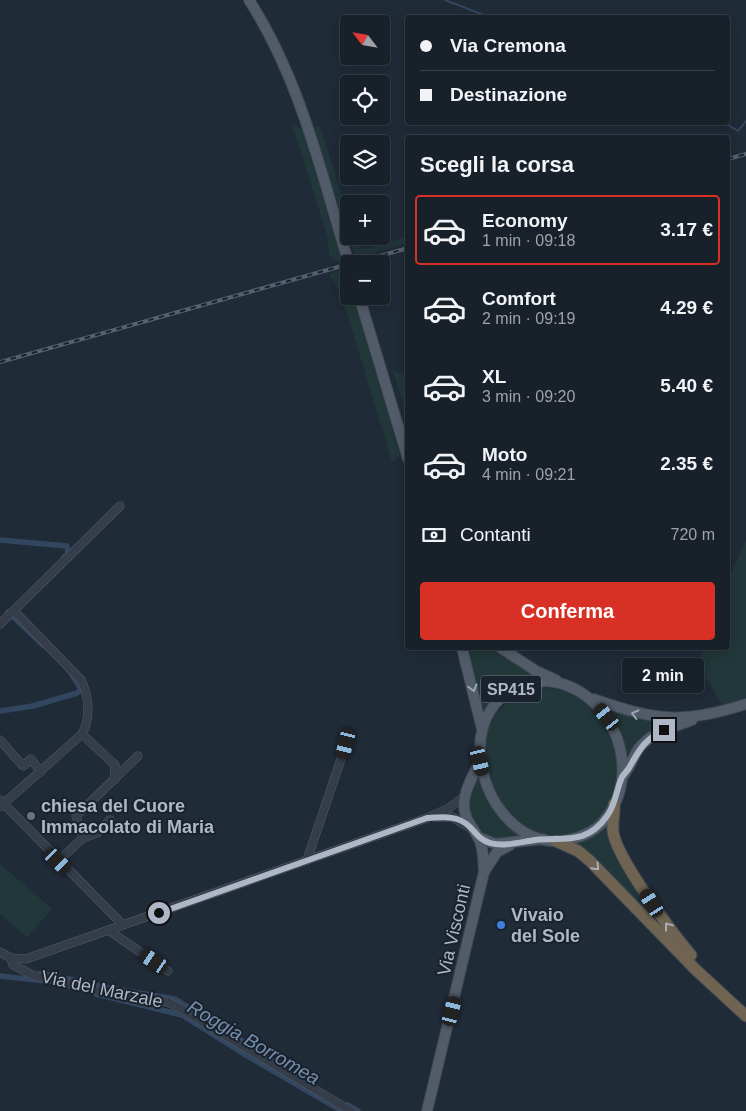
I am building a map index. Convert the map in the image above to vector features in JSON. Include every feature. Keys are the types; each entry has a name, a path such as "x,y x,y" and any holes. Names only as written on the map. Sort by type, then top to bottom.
{"highway":[{"name":"SP415","path":"614,804 613,830 618,848 661,917 733,1004"},
{"name":"SP415","path":"550,840 578,852 589,860 695,969 733,1004"},
{"path":"733,1004 746,1016"}],"main road":[{"path":"248,0 269,32 299,99 346,255"},
{"path":"362,305 405,449"},
{"path":"462,650 482,730"},
{"path":"504,650 536,671 561,684"},
{"name":"SP415","path":"589,698 600,708 615,729 623,765 614,804 607,816 589,833 550,840 524,831 506,817 495,803 487,787 480,761 482,730 494,704 507,692 520,685 538,681 561,684 589,698 640,715 658,718 701,716"},
{"name":"SP415","path":"622,776 646,740 664,730 701,716 746,704"},
{"path":"480,761 465,796 464,811 470,827 478,837 484,872"},
{"path":"478,837 496,844 550,840"},
{"path":"484,872 497,852 518,843"},
{"name":"Via Visconti","path":"427,1111 484,872"}],"street":[{"path":"0,624 120,506"},
{"path":"11,614 80,680 86,690 88,720 82,734 41,772 1,803 123,925"},
{"path":"82,734 115,765 114,780"},
{"path":"0,740 23,766 30,760 41,772"},
{"path":"307,860 346,744"},
{"path":"82,838 76,816 138,756"},
{"path":"11,958 26,959 427,818 449,808 465,796"},
{"path":"427,818 452,817 463,821 470,827"},
{"path":"58,861 82,838 97,833 110,820"},
{"path":"108,930 168,971"},
{"name":"Via del Marzale","path":"0,952 11,958 13,965 32,975 98,991 173,1004 351,1111"}],"green space":[{"path":"296,126 302,129 340,255 340,261 336,262 329,254 328,238 293,127"},
{"path":"320,126 342,195 340,195 340,210 313,128"},
{"path":"405,238 405,244 366,255 355,255 352,245 359,245 366,249 380,245 390,245 390,242"},
{"path":"340,271 340,291 329,274"},
{"path":"345,305 356,305 400,456 391,463"},
{"path":"392,369 405,376 405,409"},
{"path":"746,541 746,697 723,705 698,666 703,650 730,650 730,576"},
{"path":"466,650 498,650 536,675 508,686 497,694 482,712"},
{"path":"537,688 556,689 579,697 593,708 611,729 614,736 619,775 614,797 595,825 583,832 570,836 544,834 531,830 508,814 498,801 487,766 487,736 491,723 498,712 508,702 521,694"},
{"path":"609,709 638,718 670,723 627,754 619,727"},
{"path":"477,776 492,806 520,833 519,837 494,841 477,831 470,818 469,804 471,789"},
{"path":"609,821 667,932 574,845"},
{"path":"0,864 52,909 27,937 0,914"}],"waterway":[{"path":"445,0 484,15"},
{"path":"728,125 738,131 746,121"},
{"path":"0,540 67,546 68,554 64,557"},
{"path":"8,612 43,645"},
{"path":"0,711 33,706 77,693 81,689 72,675"},
{"path":"41,973 109,988 175,999 289,1070"},
{"name":"Roggia Borromea","path":"0,976 46,981"},
{"name":"Roggia Borromea","path":"96,994 182,1015 244,1054 342,1111"},
{"path":"348,1105 358,1111"}],"railway":[{"path":"730,158 746,154"},
{"path":"383,255 405,249"},
{"path":"0,362 340,267"}],"place":[{"name":"chiesa del Cuore Immacolato di Maria","path":"31,816"},
{"name":"Vivaio del Sole","path":"501,925"}],"route":[{"path":"159,913 427,818 452,817 458,819 470,827 478,837 496,844 545,839 556,841 578,837 589,833 607,816 614,804 622,776 629,768 638,750 646,740 664,730"}]}
